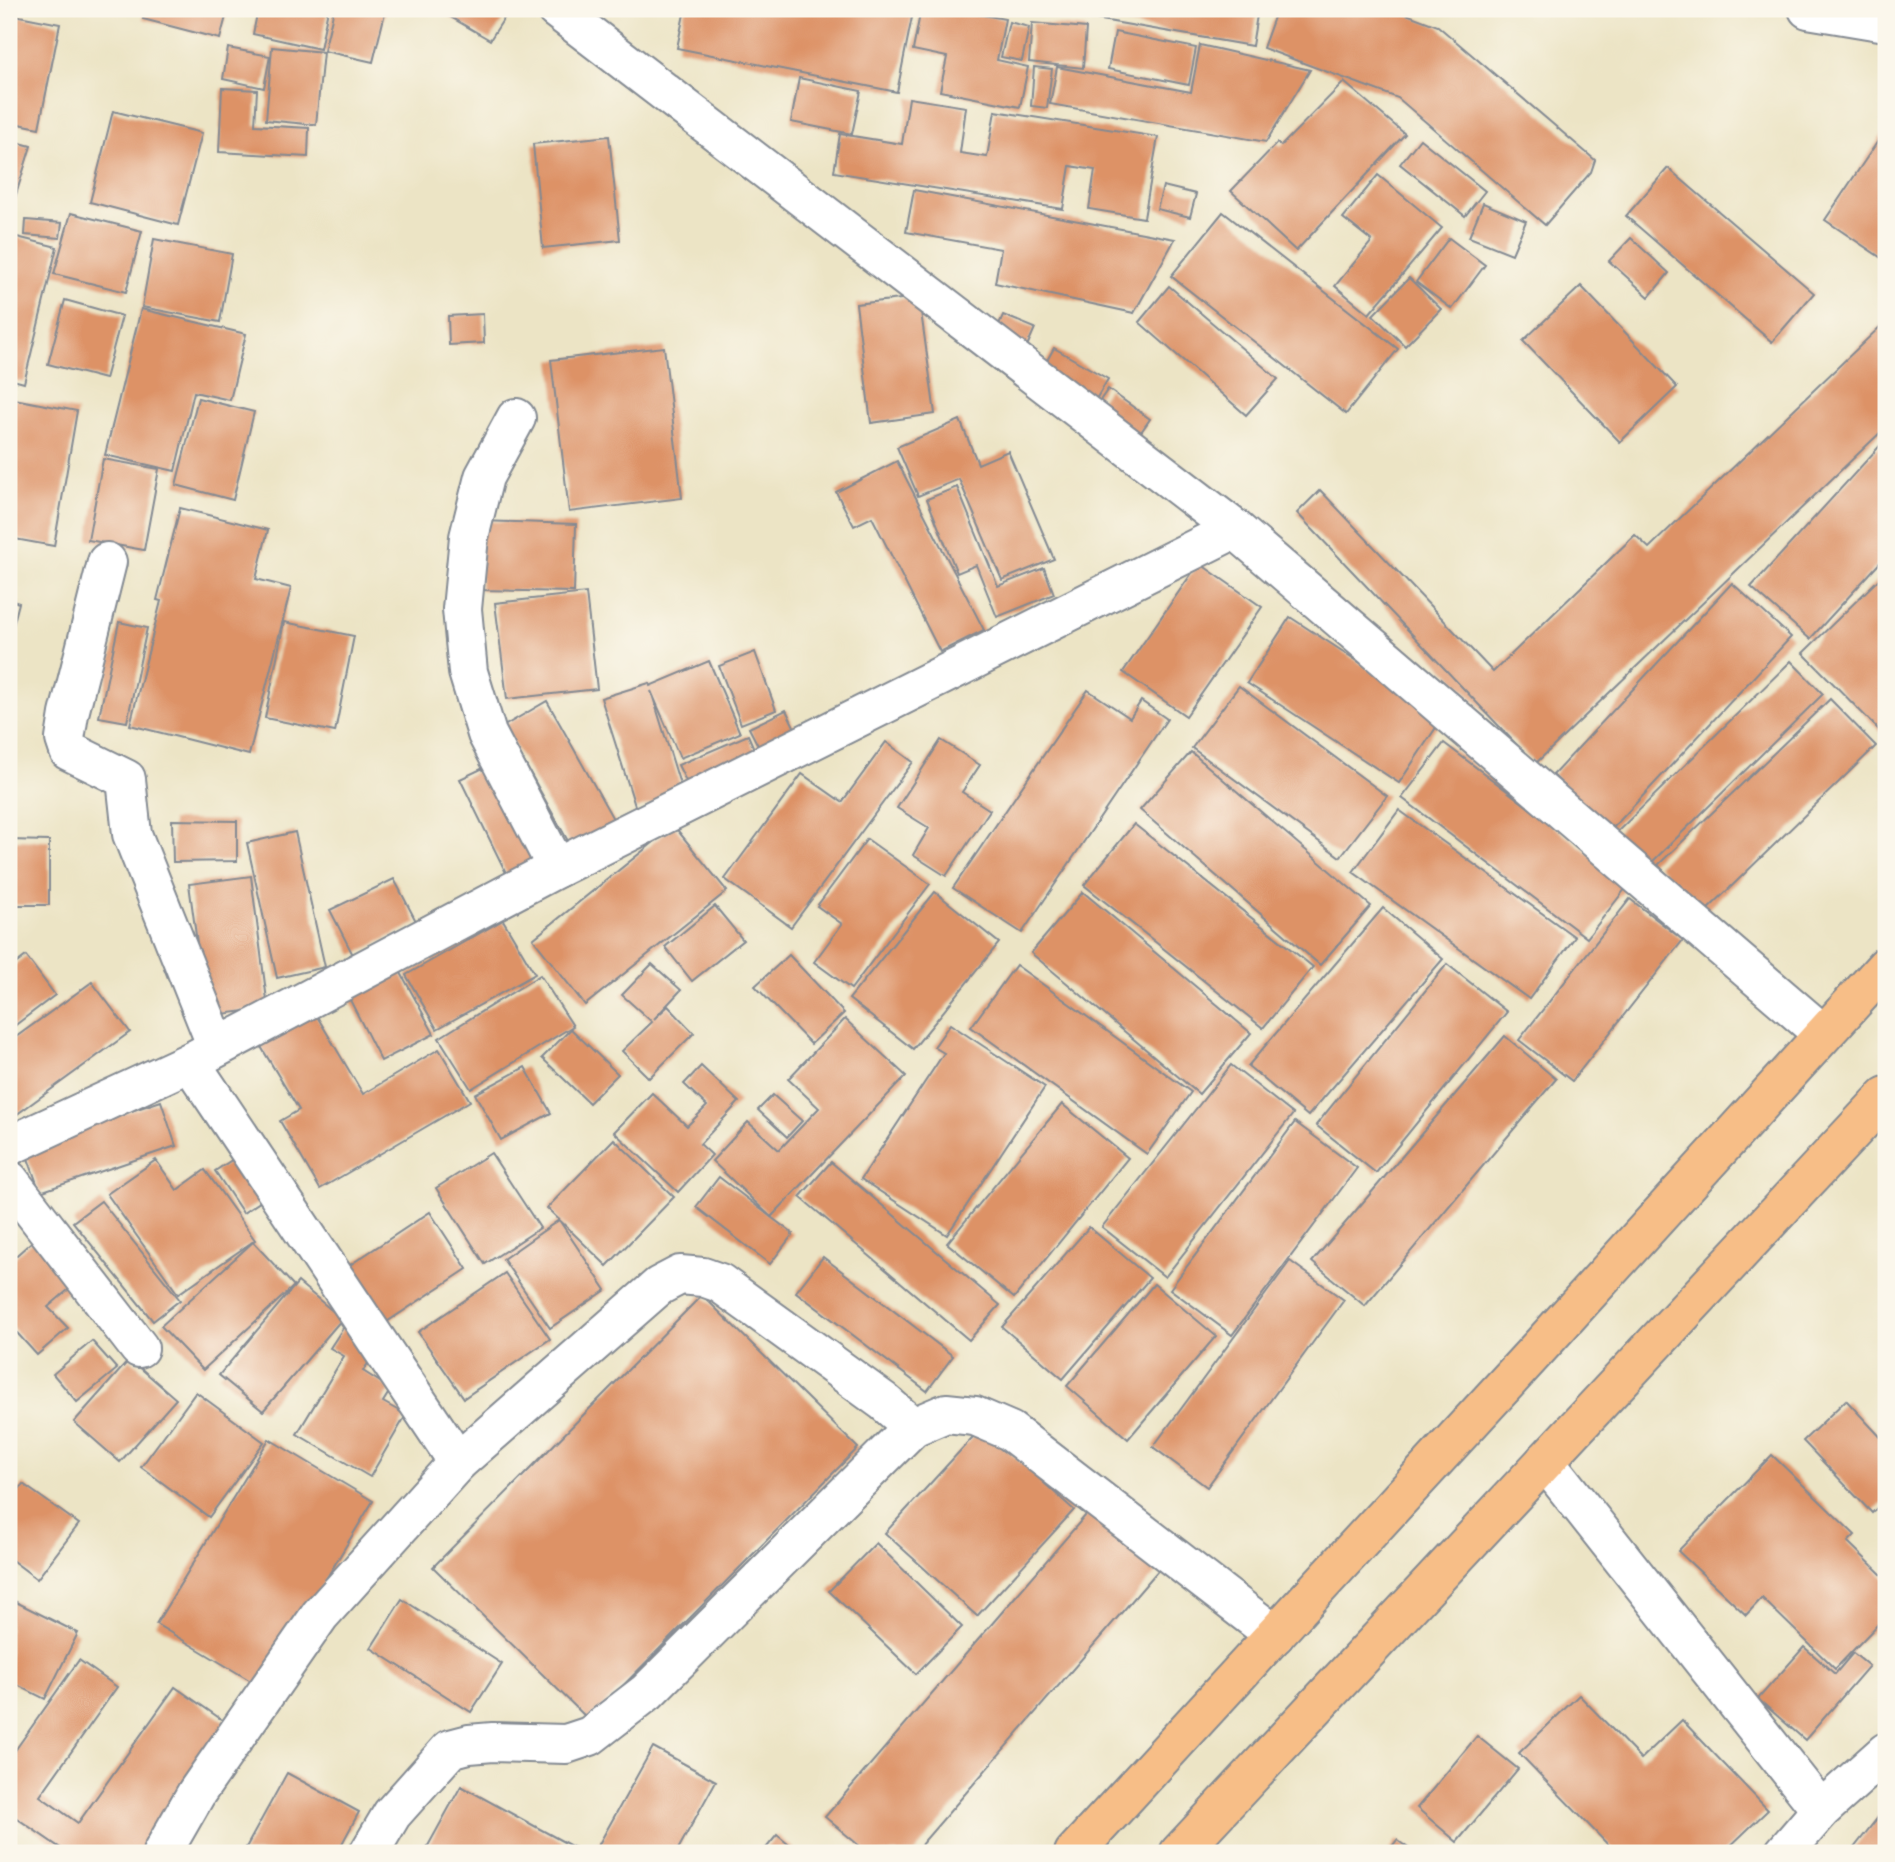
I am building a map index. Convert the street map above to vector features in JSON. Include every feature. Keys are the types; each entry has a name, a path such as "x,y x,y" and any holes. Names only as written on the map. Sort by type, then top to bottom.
{"main road":[{"path":"1074,1853 1886,966"},
{"path":"1179,1853 1886,1096"}],"street":[{"path":"556,9 1235,529 1823,1034"},
{"path":"1808,9 1886,22"},
{"path":"516,418 484,477 469,537 462,609 468,672 487,734 557,868"},
{"path":"9,1146 204,1054 557,868 1235,529"},
{"path":"107,562 72,702 65,739 69,751 126,779 132,834 204,1054 458,1462"},
{"path":"9,1180 139,1348"},
{"path":"162,1853 197,1792 320,1615 458,1462 659,1286 680,1275 703,1277 720,1283 883,1401 913,1427"},
{"path":"369,1853 392,1814 450,1749 493,1742 566,1744 590,1736 647,1692 913,1427 946,1413 975,1416 1010,1432 1275,1634"},
{"path":"1545,1461 1821,1810"},
{"path":"1784,1853 1821,1810 1884,1759"}],"building":[{"path":"145,9 228,9 220,39 143,19"},
{"path":"258,9 328,9 320,49 253,34"},
{"path":"334,9 386,9 373,62 324,51"},
{"path":"451,9 510,9 490,40 447,15"},
{"path":"685,9 896,9 913,12 897,92 677,48"},
{"path":"921,9 950,9 1005,19 997,60 1028,67 1020,107 940,91 947,57 913,50"},
{"path":"1045,9 1258,9 1252,46"},
{"path":"1277,9 1393,9 1438,26 1595,160 1591,172 1545,225 1398,98 1263,48"},
{"path":"9,14 60,24 39,128 9,122"},
{"path":"1009,22 1029,27 1022,61 1001,57"},
{"path":"1032,23 1086,28 1083,68 1029,62"},
{"path":"1115,32 1196,48 1189,85 1108,69"},
{"path":"1200,45 1310,70 1266,142 1050,104 1057,67 1191,92"},
{"path":"272,47 323,52 316,125 266,120"},
{"path":"228,48 270,56 264,88 223,79"},
{"path":"1034,67 1052,69 1047,108 1031,106"},
{"path":"799,78 861,91 852,134 791,122"},
{"path":"1344,82 1405,134 1296,251 1231,191 1277,143 1281,146"},
{"path":"222,88 257,90 255,125 309,128 308,157 219,152"},
{"path":"909,98 966,107 960,153 987,157 995,111 1158,137 1144,218 1089,209 1095,170 1070,166 1063,209 834,172 840,134 902,144"},
{"path":"113,111 202,133 178,225 90,202"},
{"path":"1886,129 1886,261 1825,220"},
{"path":"609,136 620,240 543,248 533,144"},
{"path":"1420,139 1485,191 1465,216 1400,164"},
{"path":"9,140 31,146 13,204 9,202"},
{"path":"1668,168 1814,293 1772,342 1626,216"},
{"path":"1378,175 1442,228 1369,314 1335,286 1372,241 1343,218"},
{"path":"1163,186 1196,194 1190,217 1157,209"},
{"path":"914,190 1175,239 1134,313 995,283 1001,249 906,232"},
{"path":"1483,203 1526,221 1512,254 1469,237"},
{"path":"1223,212 1398,349 1346,414 1171,276"},
{"path":"71,213 142,231 126,292 54,274"},
{"path":"26,220 62,223 60,238 25,235"},
{"path":"9,235 57,247 24,383 9,379"},
{"path":"1449,238 1485,265 1452,309 1416,282"},
{"path":"1631,238 1669,273 1649,297 1609,261"},
{"path":"154,239 232,254 220,322 142,307"},
{"path":"1409,278 1441,309 1405,346 1373,315"},
{"path":"1169,286 1278,379 1246,415 1139,322"},
{"path":"1581,286 1677,387 1620,442 1523,341"},
{"path":"919,297 935,414 871,423 856,304"},
{"path":"65,300 122,316 105,379 48,364"},
{"path":"141,309 246,334 230,400 194,392 175,471 105,455"},
{"path":"483,314 484,343 449,345 448,316"},
{"path":"1003,315 1035,328 1024,353 992,341"},
{"path":"1886,321 1886,427 1535,764 1297,513 1320,490 1493,672 1635,535 1649,548"},
{"path":"664,347 682,498 569,512 551,360"},
{"path":"1054,348 1108,379 1092,406 1039,375"},
{"path":"1108,389 1150,419 1134,442 1092,412"},
{"path":"9,398 77,411 54,546 9,538"},
{"path":"198,398 254,412 233,500 176,485"},
{"path":"960,420 978,464 1008,451 1054,559 1002,580 959,479 918,496 897,447"},
{"path":"1886,439 1886,556 1810,639 1751,587"},
{"path":"103,459 159,469 144,550 88,540"},
{"path":"897,461 984,630 940,652 872,517 854,526 836,492"},
{"path":"957,487 998,586 1044,568 1054,594 997,617 976,565 957,573 927,499"},
{"path":"180,508 268,530 256,579 291,588 249,755 130,725 161,601 157,600"},
{"path":"481,521 576,524 574,592 480,590"},
{"path":"1199,563 1262,607 1186,716 1123,672"},
{"path":"1886,572 1886,737 1803,653"},
{"path":"1732,583 1791,637 1611,830 1553,775"},
{"path":"586,593 597,689 507,699 495,603"},
{"path":"9,600 19,603 10,637 9,637"},
{"path":"1290,617 1443,717 1399,783 1247,683"},
{"path":"119,622 147,628 127,722 99,717"},
{"path":"284,622 354,636 335,732 265,718"},
{"path":"755,652 776,710 741,724 719,666"},
{"path":"709,661 740,733 680,758 651,691 683,794 636,809 601,698 649,683 650,686"},
{"path":"1791,661 1823,694 1647,867 1615,834"},
{"path":"1239,686 1387,796 1340,857 1192,748"},
{"path":"1088,690 1130,718 1141,701 1167,719 1022,933 953,888"},
{"path":"1830,699 1876,746 1704,913 1658,865"},
{"path":"547,701 617,826 573,850 504,726"},
{"path":"786,710 801,741 765,759 749,728"},
{"path":"748,735 759,760 691,791 678,765"},
{"path":"941,740 980,765 962,792 990,810 946,876 913,855 929,828 897,808"},
{"path":"886,742 913,762 791,927 725,879 802,774 842,802"},
{"path":"1444,743 1629,884 1587,938 1402,798"},
{"path":"1191,752 1371,906 1320,965 1140,810"},
{"path":"496,762 544,860 508,877 460,779"},
{"path":"1399,810 1575,937 1529,999 1353,872"},
{"path":"172,820 237,821 237,861 173,862"},
{"path":"1134,824 1313,967 1263,1028 1084,885"},
{"path":"674,826 727,891 585,1005 533,939"},
{"path":"295,832 325,967 277,978 247,843"},
{"path":"867,839 930,884 851,989 814,962 842,924 817,906"},
{"path":"9,840 49,841 49,905 9,905"},
{"path":"251,876 268,1008 207,1016 189,884"},
{"path":"394,879 417,923 353,955 330,910"},
{"path":"935,892 999,943 913,1049 849,999"},
{"path":"1083,892 1251,1033 1199,1094 1031,953"},
{"path":"1630,899 1683,940 1572,1081 1519,1040"},
{"path":"715,906 743,940 692,981 665,947"},
{"path":"1383,908 1443,959 1308,1116 1248,1066"},
{"path":"503,920 535,974 437,1029 406,975"},
{"path":"789,955 844,1013 811,1044 755,986"},
{"path":"26,956 55,995 9,1030 9,969"},
{"path":"652,964 681,990 654,1019 668,1006 694,1033 649,1078 622,1051 652,1022 622,995"},
{"path":"1447,964 1507,1012 1376,1173 1316,1125"},
{"path":"1016,965 1191,1092 1147,1154 971,1027"},
{"path":"400,971 434,1034 381,1061 349,998"},
{"path":"540,975 573,1026 471,1089 439,1038"},
{"path":"92,982 130,1032 9,1120 9,1042"},
{"path":"312,1008 363,1094 439,1049 470,1101 320,1189 280,1121 299,1110 257,1040"},
{"path":"845,1019 906,1076 771,1217 712,1161 748,1122 779,1150 819,1108 788,1079"},
{"path":"950,1024 1045,1087 947,1235 861,1179 944,1053 934,1047"},
{"path":"571,1029 618,1074 589,1103 542,1058"},
{"path":"1505,1036 1556,1079 1365,1306 1312,1262"},
{"path":"1231,1065 1293,1114 1165,1277 1102,1227"},
{"path":"701,1066 739,1102 700,1144 712,1155 678,1192 614,1132 652,1093 687,1126 707,1106 684,1084"},
{"path":"525,1067 551,1113 501,1140 475,1094"},
{"path":"773,1095 802,1121 787,1137 758,1110"},
{"path":"161,1101 176,1146 40,1192 24,1147"},
{"path":"1062,1104 1128,1158 1014,1298 947,1243"},
{"path":"1295,1122 1357,1168 1232,1335 1170,1289"},
{"path":"614,1139 674,1197 607,1266 547,1208"},
{"path":"491,1153 540,1228 485,1264 436,1188"},
{"path":"238,1156 266,1198 243,1213 215,1171"},
{"path":"156,1160 177,1190 205,1170 255,1240 178,1294 107,1194"},
{"path":"831,1162 1000,1305 969,1340 800,1197"},
{"path":"719,1177 793,1234 770,1264 696,1207"},
{"path":"101,1201 180,1300 153,1321 73,1222"},
{"path":"430,1212 467,1269 385,1323 347,1267"},
{"path":"559,1220 606,1290 550,1328 503,1259"},
{"path":"1089,1227 1150,1278 1063,1379 1002,1327"},
{"path":"36,1238 75,1284 48,1307 68,1328 37,1355 9,1324 9,1262"},
{"path":"253,1242 294,1286 203,1370 161,1326"},
{"path":"823,1257 953,1356 927,1391 796,1292"},
{"path":"1290,1261 1344,1300 1207,1487 1153,1447"},
{"path":"505,1273 550,1339 464,1398 418,1332"},
{"path":"298,1282 342,1319 263,1411 219,1375"},
{"path":"1154,1284 1216,1336 1128,1439 1067,1386"},
{"path":"702,1295 858,1448 589,1720 433,1567"},
{"path":"345,1325 380,1345 363,1371 391,1389 383,1402 406,1415 370,1477 297,1434 344,1356 330,1348"},
{"path":"92,1341 117,1369 77,1402 53,1374"},
{"path":"130,1359 176,1399 120,1462 74,1422"},
{"path":"196,1392 264,1442 209,1517 141,1467"},
{"path":"1846,1400 1886,1443 1886,1499 1872,1513 1803,1441"},
{"path":"982,1427 1074,1510 977,1616 885,1533"},
{"path":"269,1439 373,1501 261,1687 156,1624"},
{"path":"1772,1455 1855,1535 1848,1542 1886,1579 1886,1616 1835,1669 1762,1598 1746,1615 1678,1551"},
{"path":"23,1484 79,1524 37,1579 9,1558 9,1503"},
{"path":"1092,1508 1161,1567 914,1853 868,1853 825,1817"},
{"path":"876,1543 962,1627 916,1674 829,1591"},
{"path":"402,1599 502,1664 471,1712 371,1648"},
{"path":"12,1600 78,1633 45,1699 9,1681 9,1606"},
{"path":"1804,1647 1835,1674 1853,1653 1869,1666 1805,1740 1758,1699"},
{"path":"79,1660 117,1687 40,1796 78,1823 175,1687 235,1729 147,1853 60,1853 63,1850 12,1815 9,1820 9,1759"},
{"path":"1579,1695 1641,1759 1682,1720 1768,1810 1723,1853 1616,1853 1519,1753"},
{"path":"1477,1736 1518,1769 1457,1842 1417,1808"},
{"path":"653,1747 716,1781 676,1853 594,1853"},
{"path":"287,1773 359,1812 337,1853 243,1853"},
{"path":"461,1786 584,1853 424,1853"},
{"path":"1883,1811 1886,1814 1886,1853 1850,1853"},
{"path":"777,1835 799,1853 762,1853"},
{"path":"1397,1840 1415,1853 1387,1853"}]}
